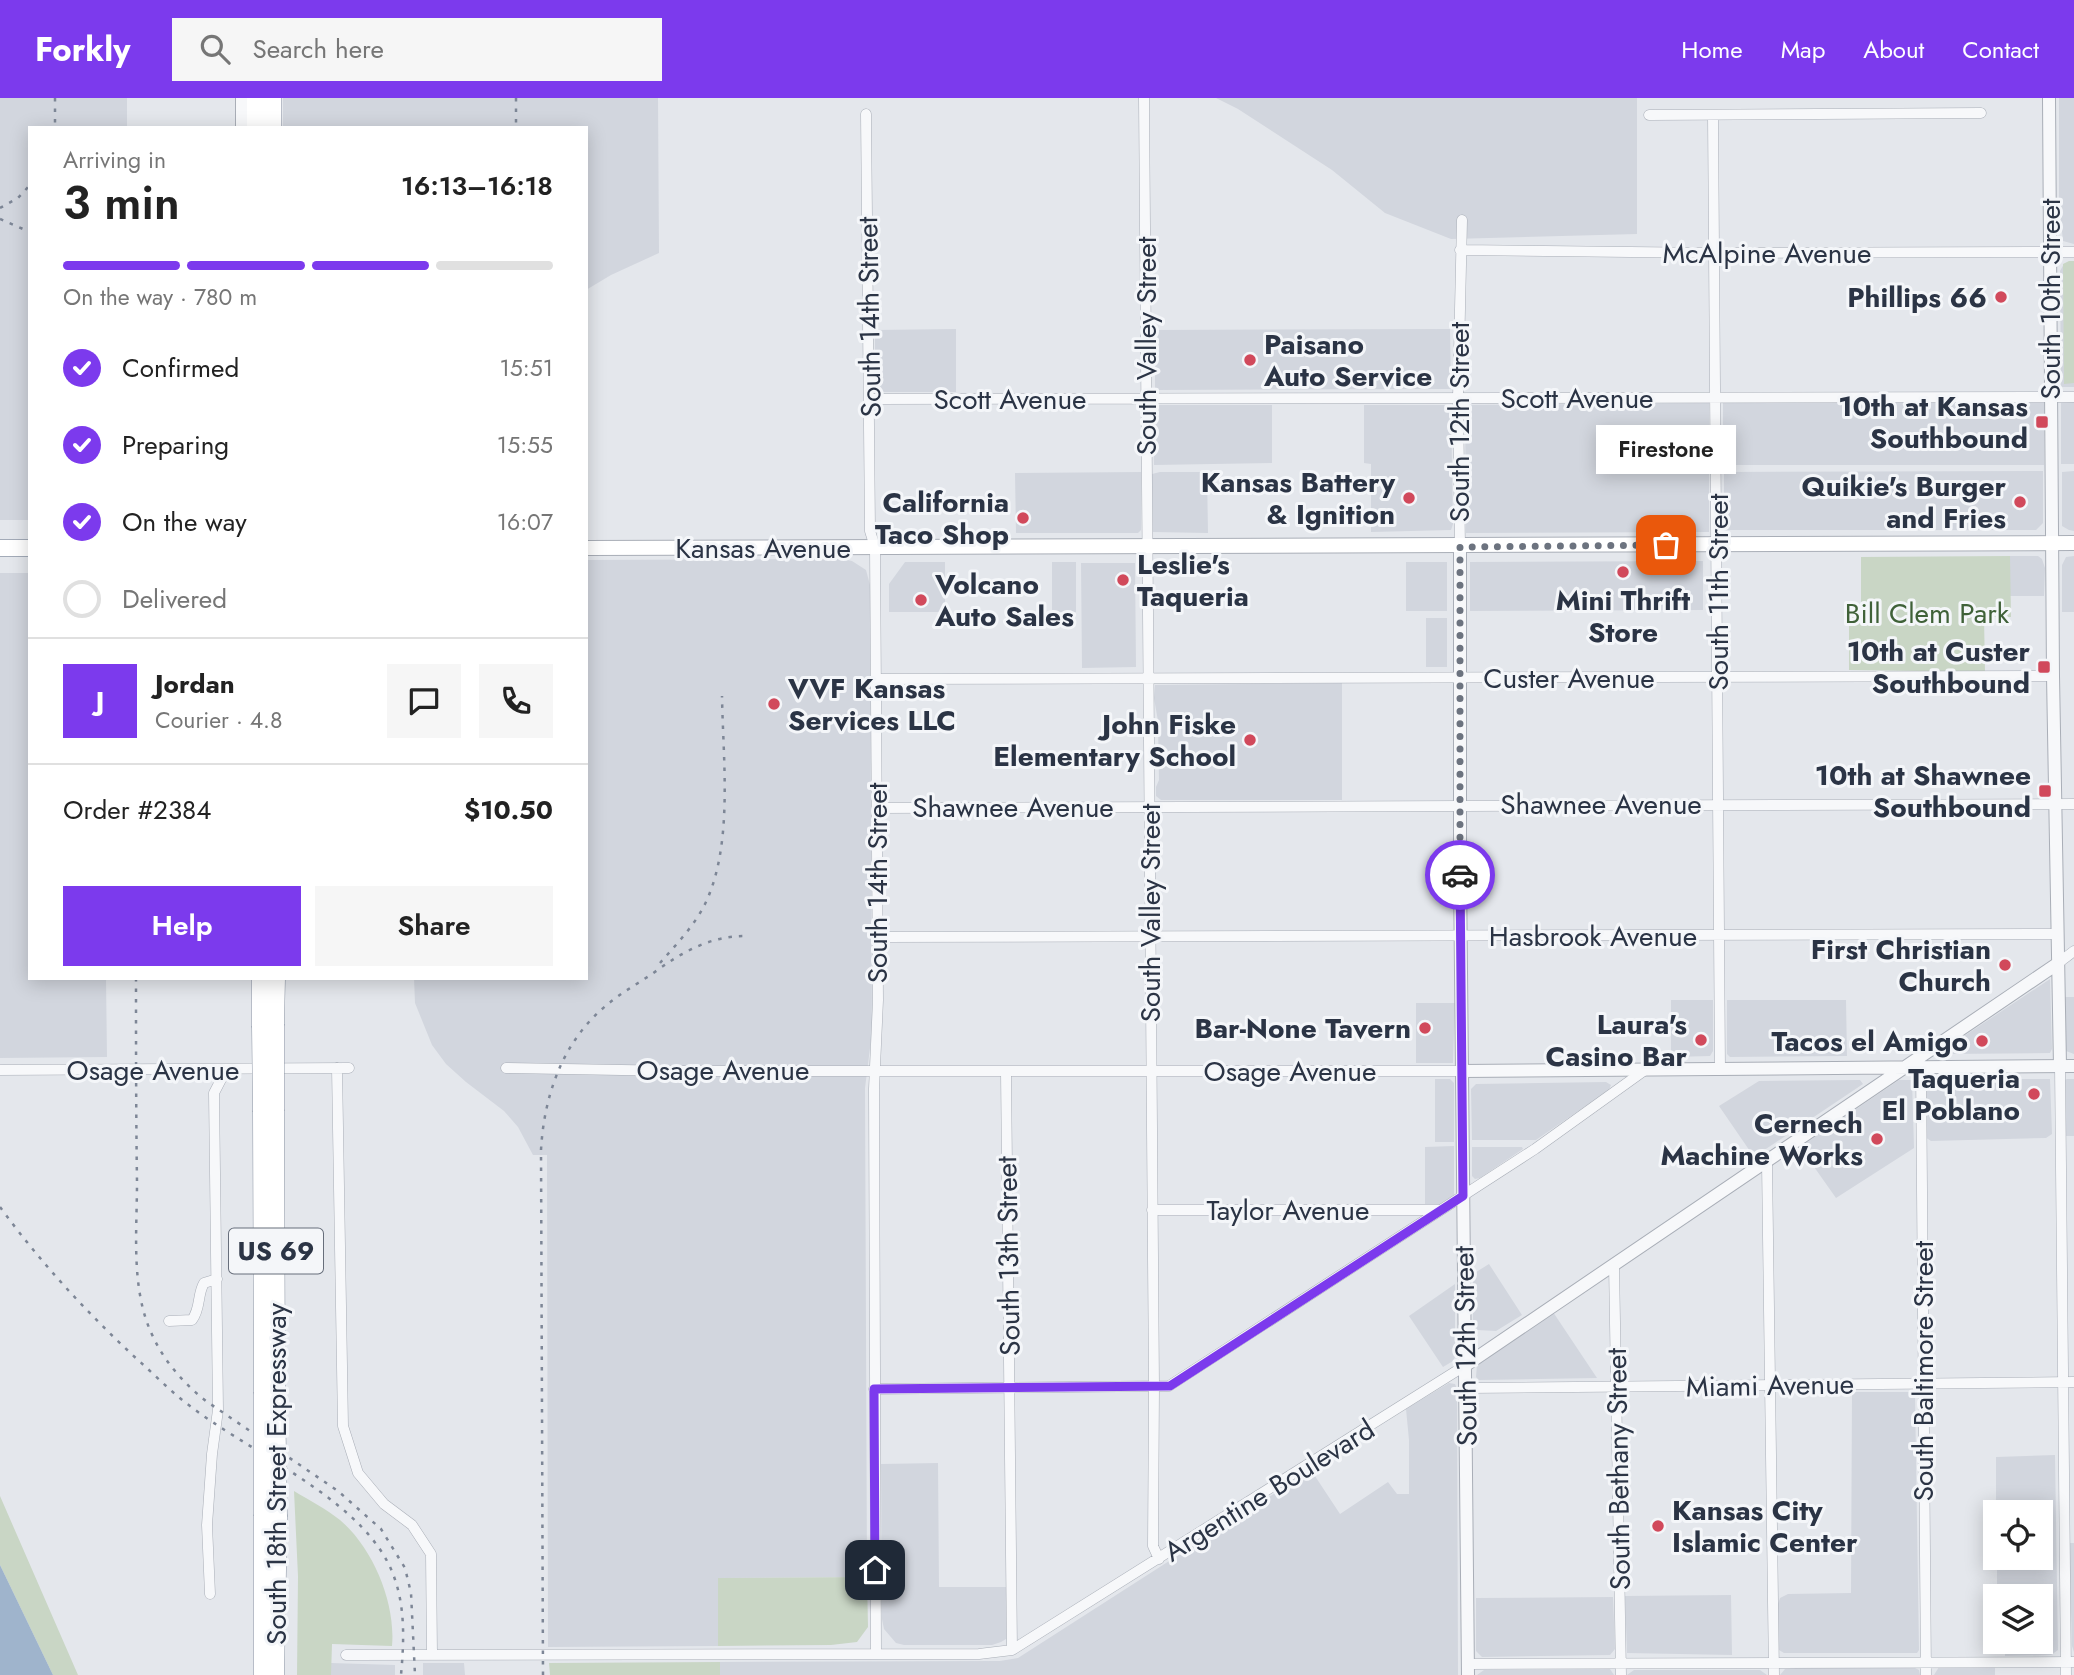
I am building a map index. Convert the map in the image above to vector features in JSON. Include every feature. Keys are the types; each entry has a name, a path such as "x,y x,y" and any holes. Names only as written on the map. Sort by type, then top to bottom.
{"highway":[{"path":"256,98 256,126"},
{"path":"271,98 271,126"},
{"name":"South 18th Street Expressway","path":"261,980 268,1025 270,1516 275,1675"},
{"name":"South 18th Street Expressway","path":"268,1025 276,980"},
{"name":"South 18th Street Expressway","path":"263,1675 270,1516"}],"main road":[{"name":"Kansas Avenue","path":"588,548 2074,543"},
{"path":"0,548 28,548"}],"street":[{"path":"242,98 242,126"},
{"name":"South Valley Street","path":"1144,98 1153,1546 1159,1559"},
{"name":"South 10th Street","path":"2049,98 2062,1382 2070,1662 2066,1675"},
{"path":"1649,115 1981,113"},
{"name":"South 14th Street","path":"866,114 870,531 875,547 877,808 874,1389 876,1653"},
{"name":"South 11th Street","path":"1713,115 1720,1069"},
{"name":"South 12th Street","path":"1462,220 1458,398 1459,678 1468,1669"},
{"name":"McAlpine Avenue","path":"1460,250 1715,253 2074,252"},
{"name":"Scott Avenue","path":"870,399 2074,397"},
{"name":"Custer Avenue","path":"876,679 2053,676"},
{"name":"Shawnee Avenue","path":"877,808 2074,804"},
{"name":"Hasbrook Avenue","path":"877,937 2057,934"},
{"name":"Argentine Boulevard","path":"346,1656 979,1654 1012,1650 1466,1365 1767,1163 2074,951"},
{"name":"Osage Avenue","path":"506,1068 1151,1072 2074,1066"},
{"path":"337,1068 343,1426 358,1473 384,1504 412,1525 431,1554 432,1656"},
{"name":"Osage Avenue","path":"0,1070 349,1068"},
{"name":"South Baltimore Street","path":"1921,1068 1926,1675"},
{"path":"210,1594 207,1525 212,1454 217,1426 214,1093 226,1069"},
{"path":"874,1389 1170,1386 1535,1149 1645,1070"},
{"name":"South 13th Street","path":"1006,1072 1012,1650"},
{"path":"1767,1163 1774,1675"},
{"name":"Taylor Avenue","path":"1152,1210 1439,1210"},
{"name":"South Bethany Street","path":"1614,1264 1621,1675"},
{"path":"169,1321 192,1320 198,1312 200,1290 204,1283 217,1279"},
{"name":"Miami Avenue","path":"1466,1388 2074,1382"},
{"path":"1468,1669 1621,1663 2070,1662"}],"shaded area":[{"path":"0,98 127,98 127,126 28,126 28,520 0,520"},
{"path":"283,98 658,98 659,253 588,289 588,126 283,126"},
{"path":"1216,98 1637,98 1637,234 1451,239 1385,213 1332,170 1238,109"},
{"path":"2059,98 2074,98 2074,244 2063,241 2059,202"},
{"path":"2074,261 2074,387 2061,387 2060,271 2064,264"},
{"path":"956,329 956,392 875,390 875,330"},
{"path":"1450,329 1451,389 1155,390 1155,330"},
{"path":"2074,402 2074,464 2061,464 2061,403"},
{"path":"1709,403 1709,532 1466,533 1465,405"},
{"path":"1723,403 2044,403 2044,465 1723,465"},
{"path":"1153,405 1272,405 1272,463 1154,465"},
{"path":"1364,405 1450,405 1451,530 1371,532 1371,464 1364,463"},
{"path":"2043,471 2043,523 2036,530 1724,530 1724,472"},
{"path":"2074,471 2074,531 2062,526 2062,472"},
{"path":"1141,472 1141,530 1138,533 1016,533 1015,473"},
{"path":"1207,472 1208,533 1153,532 1152,474"},
{"path":"2010,556 2038,556 2042,559 2045,568 2044,596 2010,596"},
{"path":"2074,556 2074,612 2062,612 2062,565 2066,557"},
{"path":"843,559 866,570 870,585 872,1032 865,1088 867,1577 718,1578 718,1646 548,1647 547,1155 533,1155 518,1127 504,1111 446,1064 432,1045 415,1003 414,980 588,980 588,560"},
{"path":"1703,561 1703,610 1470,611 1470,562"},
{"path":"905,562 945,562 945,612 889,612 889,584"},
{"path":"1052,562 1076,562 1076,612 1052,612"},
{"path":"1406,562 1447,562 1447,611 1406,611"},
{"path":"1081,563 1135,563 1136,667 1082,668"},
{"path":"0,573 28,573 28,980 106,980 107,1057 0,1058"},
{"path":"1426,618 1447,618 1447,667 1426,667"},
{"name":"John Fiske Elementary School","path":"1342,683 1342,800 1161,800 1156,796 1159,780 1155,685"},
{"path":"2050,979 2050,1053 1945,1054 1946,1048"},
{"path":"2065,997 2074,997 2074,1054 2066,1051"},
{"path":"1671,1000 1713,1000 1713,1051 1710,1056 1671,1057"},
{"path":"1727,1000 1846,1000 1847,1056 1730,1057 1727,1054"},
{"path":"1416,1003 1455,1003 1453,1063 1416,1063"},
{"path":"1435,1079 1450,1079 1454,1083 1454,1142 1435,1142"},
{"path":"1928,1079 2050,1079 2052,1134 2046,1138 1931,1141 1925,1137"},
{"path":"2067,1079 2074,1079 2074,1136 2065,1136"},
{"path":"1860,1080 1863,1084 1754,1157 1719,1106 1759,1081"},
{"path":"1899,1080 1912,1080 1914,1148 1836,1198 1800,1147"},
{"path":"1606,1082 1611,1085 1609,1090 1536,1140 1472,1140 1471,1089 1476,1084"},
{"path":"1454,1146 1454,1195 1442,1204 1425,1204 1425,1147"},
{"path":"1472,1147 1523,1149 1475,1179 1472,1176"},
{"path":"1489,1264 1522,1315 1496,1331 1477,1330 1473,1325 1473,1274"},
{"path":"1455,1284 1455,1357 1443,1367 1409,1316"},
{"path":"1553,1312 1597,1378 1479,1380 1476,1377 1477,1364"},
{"path":"1449,1383 1455,1384 1457,1389 1458,1675 720,1675 720,1662 1000,1661 1018,1658 1311,1470 1340,1514 1388,1482 1397,1494 1409,1494 1406,1409"},
{"path":"1852,1392 1913,1392 1915,1395 1919,1650 1917,1653 1784,1653 1779,1650 1778,1645 1780,1598 1788,1594 1851,1593"},
{"path":"2055,1455 2058,1650 2053,1654 2053,1584 1997,1584 1997,1570 2053,1570 2053,1500 1996,1500 1996,1457"},
{"path":"938,1463 939,1587 1006,1587 1006,1639 992,1645 904,1645 896,1643 884,1629 881,1464"},
{"path":"2069,1543 2074,1543 2074,1652 2072,1646"},
{"path":"1731,1595 1732,1655 1627,1653 1625,1596"},
{"path":"1613,1597 1615,1649 1610,1655 1482,1657 1476,1651 1476,1598"},
{"path":"2005,1654 2052,1654 2051,1655"},
{"path":"331,1663 395,1665 395,1675 331,1675"},
{"path":"423,1663 464,1663 465,1675 423,1675"},
{"path":"1913,1667 1919,1670 1920,1675 1780,1675 1785,1669 1796,1668"},
{"path":"1939,1667 1995,1667 1995,1675 1934,1675"},
{"path":"1610,1669 1614,1675 1477,1675 1484,1670"},
{"path":"1634,1670 1760,1670 1767,1675 1627,1675"}],"green space":[{"path":"2074,261 2074,383 2064,384 2063,264"},
{"name":"Bill Clem Park","path":"2010,556 2011,617 1984,617 1985,672 1849,670 1849,617 1861,617 1861,557"},
{"path":"294,1491 335,1516 363,1545 380,1577 390,1612 392,1646 332,1644 331,1675 297,1675 298,1576"},
{"path":"0,1496 78,1675 53,1675 0,1565"},
{"path":"867,1577 868,1627 857,1642 831,1645 718,1646 718,1578"},
{"path":"720,1662 720,1675 550,1675 549,1663"}],"water":[{"path":"0,1565 53,1675 0,1675"}],"railway":[{"path":"55,98 55,126"},
{"path":"516,98 516,126"},
{"path":"0,208 18,198 28,187"},
{"path":"0,219 28,231"},
{"path":"660,963 689,930 713,885 723,832 725,777 722,696"},
{"path":"543,1675 541,1150 546,1109 559,1070 579,1034 592,1018 613,1000 698,946 722,938 749,936"},
{"path":"136,980 136,1257 140,1295 150,1330 167,1360 197,1394 338,1491 381,1529 405,1568 411,1593 415,1675"},
{"path":"0,1207 48,1268 83,1306 170,1389 213,1422 291,1471 362,1527 388,1563 399,1593 403,1626 401,1675"}],"way so far":[{"path":"1460,875 1460,547 1666,545"}],"place":[{"name":"Phillips 66","path":"2001,297"},
{"name":"Paisano Auto Service","path":"1250,360"},
{"name":"10th at Kansas Southbound","path":"2042,422"},
{"name":"Kansas Battery & Ignition","path":"1409,498"},
{"name":"Quikie's Burger and Fries","path":"2020,502"},
{"name":"California Taco Shop","path":"1023,518"},
{"name":"Firestone","path":"1666,545"},
{"name":"Mini Thrift Store","path":"1623,572"},
{"name":"Leslie's Taqueria","path":"1123,580"},
{"name":"Volcano Auto Sales","path":"921,600"},
{"name":"10th at Custer Southbound","path":"2044,667"},
{"name":"VVF Kansas Services LLC","path":"774,704"},
{"name":"John Fiske Elementary School","path":"1250,740"},
{"name":"10th at Shawnee Southbound","path":"2045,791"},
{"name":"First Christian Church","path":"2005,965"},
{"name":"Bar-None Tavern","path":"1425,1028"},
{"name":"Laura's Casino Bar","path":"1701,1040"},
{"name":"Tacos el Amigo","path":"1982,1041"},
{"name":"Taqueria El Poblano","path":"2034,1094"},
{"name":"Cernech Machine Works","path":"1877,1139"},
{"name":"Kansas City Islamic Center","path":"1658,1526"}],"route":[{"path":"875,1570 874,1389 1170,1386 1463,1196 1460,875"}]}
